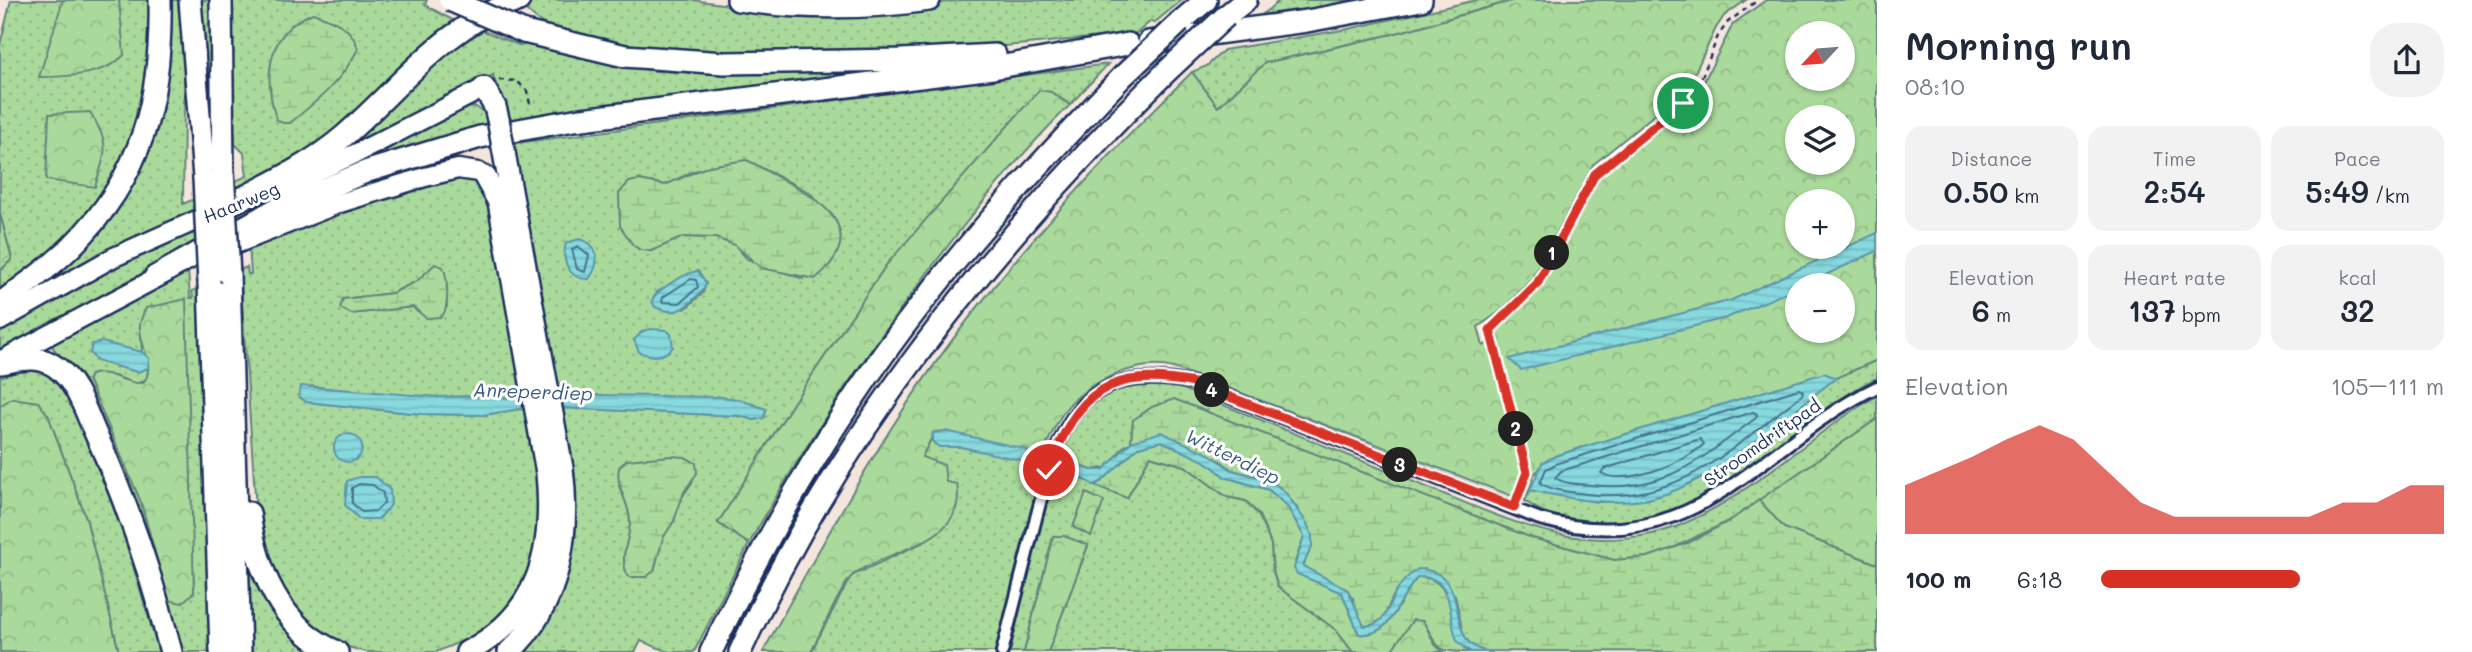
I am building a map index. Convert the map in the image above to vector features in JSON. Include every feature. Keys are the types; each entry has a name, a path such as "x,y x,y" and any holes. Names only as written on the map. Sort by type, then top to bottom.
{"highway":[{"path":"0,304 70,249 99,216 125,177 146,129 156,89 161,47 160,0"},
{"path":"190,0 214,174"},
{"path":"221,0 214,174 219,279 221,652"},
{"path":"450,0 524,32 625,56 724,63 901,60 1128,44"},
{"path":"221,209 319,155 367,115 438,45 464,26 519,0"},
{"path":"738,0 790,6 851,7 929,0"},
{"path":"710,652 776,524 828,439 919,306 1028,175 1122,77 1206,0"},
{"path":"740,652 758,612 808,523 916,356 1020,226 1109,128 1246,0"},
{"path":"155,277 280,207 368,171 480,137 574,120 993,68 1128,44 1294,23 1421,0"},
{"path":"484,88 495,107 498,119 539,385"},
{"path":"485,177 499,202 546,422 565,494 566,521 560,564 542,609 509,652"},
{"path":"219,279 251,532 261,570 274,595 291,617 307,634 337,652"},
{"path":"0,362 36,358 46,361 56,367 73,386 128,509 171,652"},
{"path":"235,397 240,652"},
{"path":"467,652 499,631 514,616 540,573 548,544 551,517 546,422"}],"main road":[{"name":"Haarweg","path":"0,321 112,258 221,209 266,194 357,153 484,88"},
{"name":"Haarweg","path":"0,362 155,277 280,225 396,186 458,169 478,172 485,177"}],"street":[{"name":"Stroomdriftpad","path":"1002,652 1049,470 1063,433 1089,398 1119,383 1144,376 1194,383 1569,527 1603,530 1640,527 1682,515 1722,494 1843,405 1877,387"}],"path":[{"path":"1514,507 1527,472 1490,330 1537,284 1595,174 1683,103 1700,82 1718,36 1728,22 1758,0"},
{"path":"484,88 500,80 517,81 527,91 530,104"}],"green space":[{"path":"11,0 155,0 156,13 136,140 84,226 0,299 0,271 12,259 0,214 0,45"},
{"path":"63,0 119,0 124,55 116,62 95,71 72,76 39,77"},
{"path":"164,0 185,0 183,204 247,176 244,153 235,144 227,0 427,0 425,5 456,22 486,0 506,0 299,163 111,251 20,300 138,163"},
{"path":"195,0 214,0 214,172"},
{"path":"537,0 692,0 753,8 914,7 961,0 1182,0 1137,33 1003,46 812,58 716,57 630,50 563,33 522,5"},
{"path":"1280,0 1362,0 1258,18"},
{"path":"1477,0 1515,0 1393,34 1265,63 1218,107 1192,72 1207,66 1224,50 1348,29"},
{"path":"1515,0 1746,0 1724,16 1716,28 1688,87 1593,165 1532,279 1502,310 1478,327 1483,346 1498,338 1495,328 1509,319 1541,286 1602,173 1697,95 1733,24 1766,0 1877,0 1877,360 1836,378 1824,374 1555,456 1534,474 1525,501 1194,375 1167,367 1151,366 1127,370 1092,386 1073,401 1059,420 1041,457 945,431 934,433 922,457 944,465 946,482 957,484 957,505 950,520 938,533 867,566 852,576 811,652 763,652 892,427 958,332 1032,241 1110,155 1192,72 1218,107 1265,63 1393,34"},
{"path":"313,13 347,30 358,49 328,90 290,123 283,123 276,119 272,103 272,56 286,31"},
{"path":"474,27 521,46 528,43 611,64 656,71 893,71 536,116 533,114 533,117 508,125 493,75 315,166"},
{"path":"1108,64 1070,105 1051,92 887,264 794,402 718,523 749,544 694,652 669,652 641,641 635,652 524,652 561,591 575,535 573,477 559,408 740,416 754,420 764,418 766,410 595,395 557,400 509,144","holes":["746,160 809,192 834,217 803,279 747,259 735,245 716,238 683,237 651,251 639,180 665,185 694,171","698,271 706,283 703,293 685,309 657,292","671,456 693,481 680,500 674,521 629,577 624,557 630,518 619,486 646,460"]},
{"path":"1039,90 1051,92 1070,105 996,186 904,305 856,371 749,544 718,523 794,402 887,264"},
{"path":"476,107 486,114 490,129 248,218 0,352 0,329 84,281 459,108"},
{"path":"90,112 104,141 104,156 95,187 46,180 49,114"},
{"path":"746,160 808,194 834,218 840,231 840,246 832,262 815,279 761,268 735,245 716,238 683,237 651,251 640,250 633,245 620,226 619,193 629,182 639,180 665,185 709,166"},
{"path":"455,176 475,179 491,202 525,400 494,396 437,397 358,392 311,386 300,397 307,402 421,414 483,415 527,408 542,484 538,553 520,590 503,614 481,633 436,652 366,652 348,647 316,630 278,591 257,525 240,270 247,267 248,274 251,274 249,245 308,221","holes":["417,281 446,287 447,307 417,312 413,307 360,313 343,299 392,293"]},
{"path":"0,214 12,259 0,271"},
{"path":"435,264 443,267 447,286 446,307 441,317 426,318 413,307 351,314 340,308 343,299 393,293 417,281"},
{"path":"188,271 190,298 193,298 192,291 204,285 214,652 177,652 63,360 50,344","holes":["140,323 191,518 194,592 159,569 141,502 88,379 115,376 136,384 147,379 148,368 137,372 97,361 90,353 92,345 102,343 142,352"]},
{"path":"186,299 194,592 182,603 168,600 141,502 88,379 90,375 97,373 143,383 147,377 148,362 140,324 146,308"},
{"path":"1877,360 1877,378 1847,395 1740,473 1684,505 1623,521 1590,521 1556,516 1525,501 1530,490 1597,502 1644,500 1711,473 1836,378"},
{"path":"26,368 49,374 66,394 113,500 159,652 119,652 86,518 48,415 13,398 0,406 0,377"},
{"path":"1157,383 1183,389 1511,521 1549,532 1595,539 1652,534 1678,526 1705,513 1731,499 1877,396 1877,419 1731,520 1669,550 1648,557 1614,560 1532,538 1329,460 1133,420 1131,442 1122,448 1109,467 1091,470 1077,464 1070,466 1069,470 1073,475 1127,498 1150,456 1185,466 1227,497 1246,501 1259,516 1271,544 1273,571 1278,587 1336,630 1353,652 1048,652 1088,546 1064,536 1053,537 1024,652 1010,652 1050,489 1072,430 1084,412 1109,394 1137,385"},
{"path":"12,398 38,402 48,415 86,518 119,652 0,652 0,406"},
{"path":"1174,399 1532,538 1614,560 1648,557 1690,542 1731,520 1759,500 1784,528 1877,564 1877,652 1479,651 1464,638 1455,595 1425,569 1397,590 1383,618 1372,625 1364,626 1357,615 1353,598 1303,565 1312,546 1312,535 1296,506 1272,481 1232,470 1221,461 1171,437 1131,442 1133,420 1152,407"},
{"path":"1877,419 1877,564 1784,528 1759,500"},
{"path":"932,438 940,447 961,447 1029,459 1032,455 1041,457 1043,464 996,652 811,652 851,576 926,541 946,483 921,457"},
{"path":"1162,441 1209,463 1225,477 1269,490 1287,506 1304,536 1295,562 1342,593 1359,634 1371,633 1388,623 1418,577 1429,578 1445,592 1464,648 1471,652 1444,650 1436,644 1423,621 1413,620 1390,652 1353,652 1336,630 1278,587 1273,571 1271,544 1259,515 1246,501 1227,497 1185,466 1150,456 1127,498 1094,485 1101,482 1138,447"},
{"path":"685,457 696,463 697,473 684,492 674,521 663,538 654,571 646,577 629,577 624,557 630,522 619,482 619,468 626,460"},
{"path":"1086,493 1104,501 1091,536 1073,527"},
{"path":"1053,536 1064,536 1088,545 1048,652 1024,652"},
{"path":"247,537 321,652 247,652"},
{"path":"1412,620 1423,620 1435,645 1443,652 1390,652"}],"water":[{"path":"1877,233 1877,251 1830,273 1790,273 1821,259 1855,259 1855,243"},
{"path":"579,239 591,245 596,255 595,267 589,279 576,276 566,263 566,243"},
{"path":"698,271 706,283 687,305 675,311 655,307 652,301 658,292 679,278"},
{"path":"1785,276 1785,293 1726,318 1521,370 1509,359 1732,300"},
{"path":"666,330 671,334 673,347 665,354 657,356 639,352 634,340 643,331"},
{"path":"102,342 142,352 149,358 148,368 137,372 97,361 90,353 92,344"},
{"path":"1824,373 1836,378 1717,468 1666,494 1628,502 1600,502 1530,490 1542,463 1555,456"},
{"path":"301,386 437,397 494,396 525,400 527,408 483,415 421,414 307,402 299,397"},
{"path":"595,395 721,397 738,399 766,409 764,418 754,420 740,416 559,408 557,400"},
{"path":"945,431 1025,449 1032,455 1031,459 1025,461 961,447 939,447 933,442 933,433"},
{"name":"Witterdiep","path":"1161,432 1211,455 1232,470 1272,481 1286,493 1312,535 1312,546 1303,566 1348,590 1364,626 1378,622 1386,614 1399,587 1418,569 1437,573 1448,583 1466,638 1476,648 1493,652 1471,652 1458,642 1445,591 1431,578 1418,577 1388,623 1371,633 1359,634 1342,593 1297,574 1294,568 1304,536 1287,506 1269,490 1225,477 1208,463 1162,441 1138,447 1101,482 1094,485 1071,472 1077,464 1091,470 1103,470 1131,442"},
{"path":"348,434 358,438 362,448 358,458 348,462 338,458 334,448 338,438"},
{"path":"359,477 376,477 390,490 391,505 379,519 359,519 345,505 347,481"}],"route":[{"path":"1049,470 1068,423 1089,398 1105,388 1144,376 1165,377 1194,383 1514,507 1527,472 1490,330 1537,284 1583,191 1595,174 1683,103"}],"water label":[{"name":"Anreperdiep","path":"533,391"}]}
